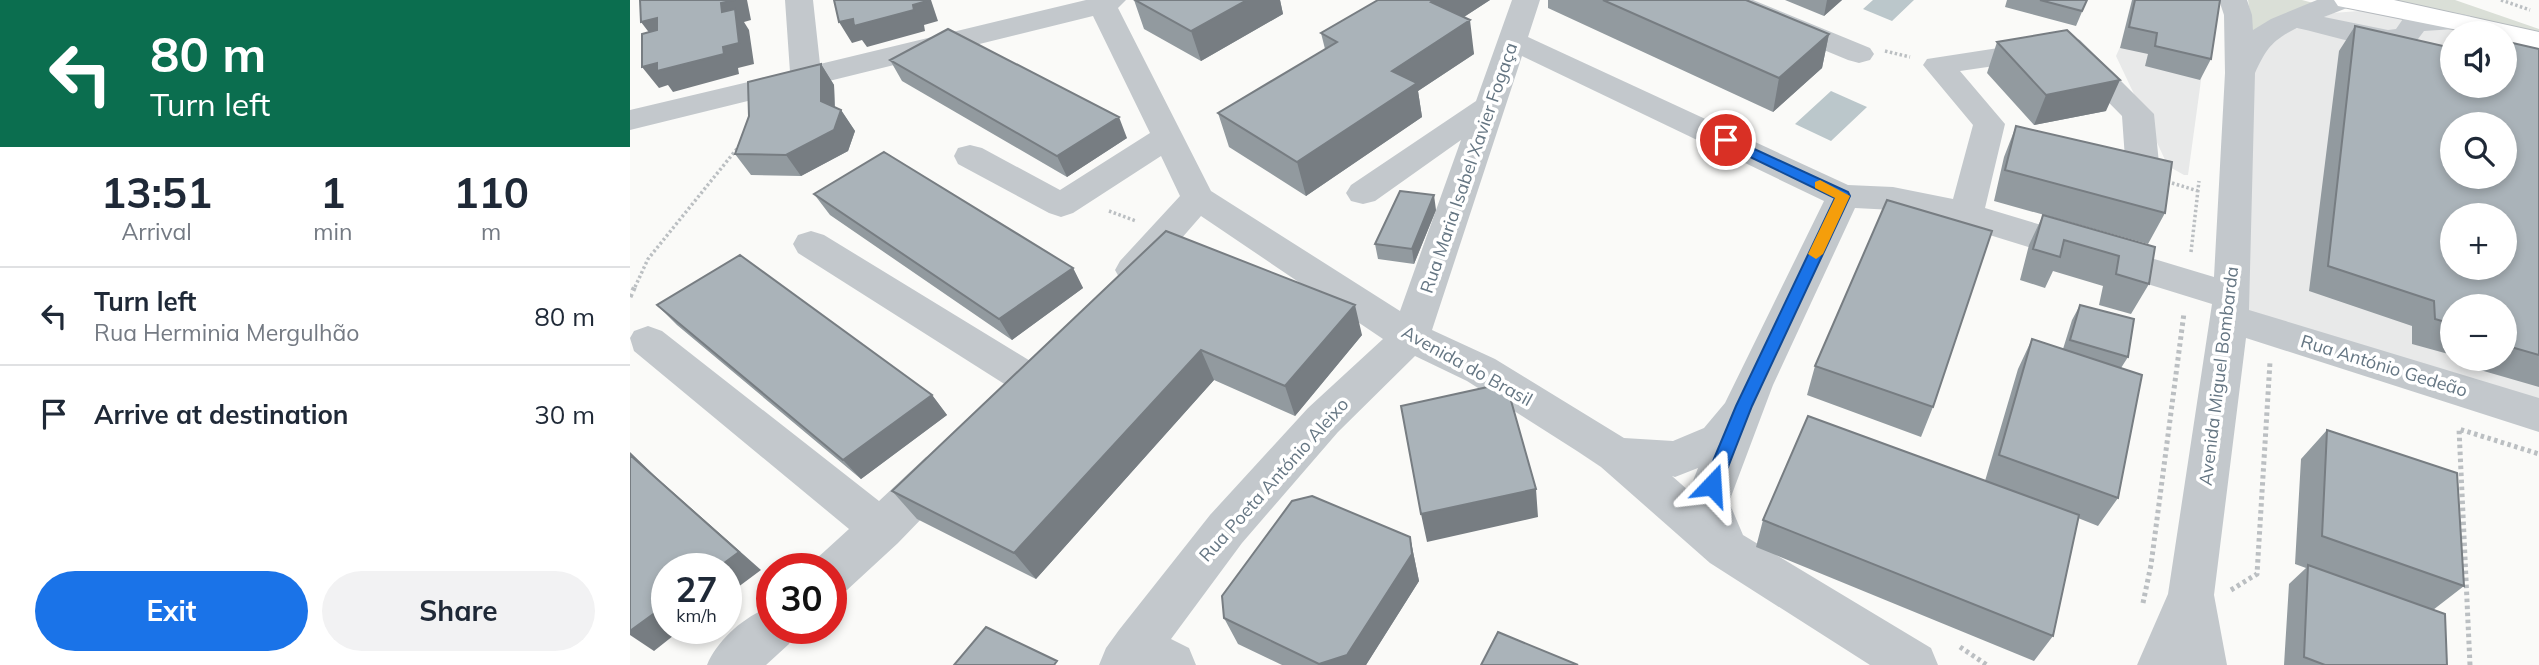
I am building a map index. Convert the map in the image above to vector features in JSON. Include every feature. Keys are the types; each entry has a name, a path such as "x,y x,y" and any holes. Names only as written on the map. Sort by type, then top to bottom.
{"main road":[{"path":"2346,0 2358,0"},
{"path":"2346,0 2427,15 2466,11 2539,23"},
{"path":"2466,11 2539,41"}],"street":[{"path":"799,0 806,77"},
{"name":"Rua Maria Isabel Xavier Fogaça","path":"1410,337 1526,0"},
{"path":"1728,0 1859,54"},
{"name":"Avenida Miguel Bombarda","path":"2203,665 2230,307 2240,73 2238,15 2233,0"},
{"path":"2240,73 2253,47 2294,19 2346,0"},
{"path":"630,120 1105,2 1198,198 1113,292"},
{"path":"2294,19 2358,11 2427,15"},
{"path":"2294,19 2388,39 2405,37 2415,22 2466,11"},
{"path":"1513,41 1843,196 1744,406 1707,502 1726,549"},
{"path":"1938,65 2070,46 2138,114 2143,173"},
{"path":"1938,65 1989,124 1966,215"},
{"path":"1363,193 1491,105"},
{"path":"971,156 1061,205 1168,136"},
{"name":"Rua António Gedeão","path":"1843,196 1871,195 1907,199 2188,283 2272,331 2539,415"},
{"name":"Avenida do Brasil","path":"1198,198 1410,337 1481,370 1616,455 1726,549 1914,665"},
{"path":"811,244 1031,380"},
{"name":"Rua Poeta António Aleixo","path":"1144,659 1226,529 1323,421 1410,337"},
{"path":"648,341 882,529"},
{"path":"1003,408 1059,351"},
{"path":"1616,455 1675,459 1718,440 1744,406"},
{"path":"847,561 966,445"},
{"name":"Avenida Miguel Bombarda","path":"2161,665 2209,593"},
{"path":"732,665 756,643"}],"path":[{"path":"2501,0 2539,13"},
{"path":"1859,54 1889,51 1938,65"},
{"path":"630,297 648,259 755,126 748,91"},
{"path":"2143,173 2198,191"},
{"path":"1072,197 1167,232"},
{"path":"2140,615 2151,565 2188,283"},
{"path":"2209,593 2257,574 2272,331"},
{"path":"2470,665 2459,429 2539,454"},
{"path":"1960,646 1987,665"}],"shaded area":[{"path":"1873,0 1914,0 1892,21 1863,9"},
{"path":"2212,0 2188,175 2184,175 2168,166 2116,56 2120,47"},
{"path":"2248,0 2302,0 2317,4 2254,38"},
{"path":"2391,0 2455,0 2516,21 2477,21"},
{"path":"2359,11 2427,15 2453,21 2440,21 2440,98 2517,98 2517,36 2539,41 2539,415 2229,318 2253,47 2333,13"},
{"path":"2517,21 2539,29 2539,36 2517,31"},
{"path":"1831,91 1867,107 1831,141 1795,124"}],"building":[{"path":"640,0 735,0 721,3 722,12 735,9 739,43 723,47 724,54 657,71 657,63 642,67 642,34 657,30 657,18 641,22"},
{"path":"834,0 927,1 913,5 914,10 854,26 853,19 839,22"},
{"path":"1135,0 1247,0 1191,31"},
{"path":"1378,0 1434,0 1431,2 1470,20 1392,71 1417,83 1297,162 1218,113 1337,42 1321,33"},
{"path":"1603,0 1746,0 1829,34 1779,78"},
{"path":"2040,0 2087,0 2082,11"},
{"path":"2135,0 2220,0 2211,59 2155,46 2157,33 2129,27"},
{"path":"2355,26 2440,45 2440,98 2517,98 2517,44 2539,49 2539,355 2517,349 2517,294 2440,294 2440,320 2435,319 2434,301 2328,266"},
{"path":"948,29 1119,117 1057,156 890,60"},
{"path":"2067,30 2120,80 2046,95 1997,42"},
{"path":"821,64 821,101 841,110 834,130 786,155 735,154 749,116 748,82"},
{"path":"2016,126 2172,162 2165,213 2005,170"},
{"path":"884,152 1073,268 999,319 814,194"},
{"path":"1400,191 1434,195 1412,249 1375,244"},
{"path":"1887,200 1992,231 1933,407 1815,366"},
{"path":"2043,215 2155,247 2149,284 2116,274 2119,256 2064,240 2060,257 2033,249"},
{"path":"1166,231 1355,305 1285,386 1201,350 1014,553 892,491"},
{"path":"740,255 932,395 843,460 657,305"},
{"path":"2080,305 2134,319 2128,357 2070,340"},
{"path":"2032,339 2142,375 2118,498 1999,455"},
{"path":"1506,383 1536,489 1421,514 1401,406"},
{"path":"1808,416 2079,515 2053,636 1763,520"},
{"path":"2327,430 2457,473 2464,586 2322,536"},
{"path":"630,455 739,552 651,553 651,616 630,631"},
{"path":"1312,496 1410,537 1412,554 1347,655 1319,664 1224,618 1222,596 1292,501"},
{"path":"2308,565 2445,614 2447,665 2325,665 2304,657"},
{"path":"986,627 1057,661 1054,665 954,665"},
{"path":"1498,632 1578,665 1481,665"}],"slow traffic":[{"path":"1816,254 1843,196 1820,185"}],"route":[{"path":"1712,485 1744,406 1843,196 1726,140"}]}
